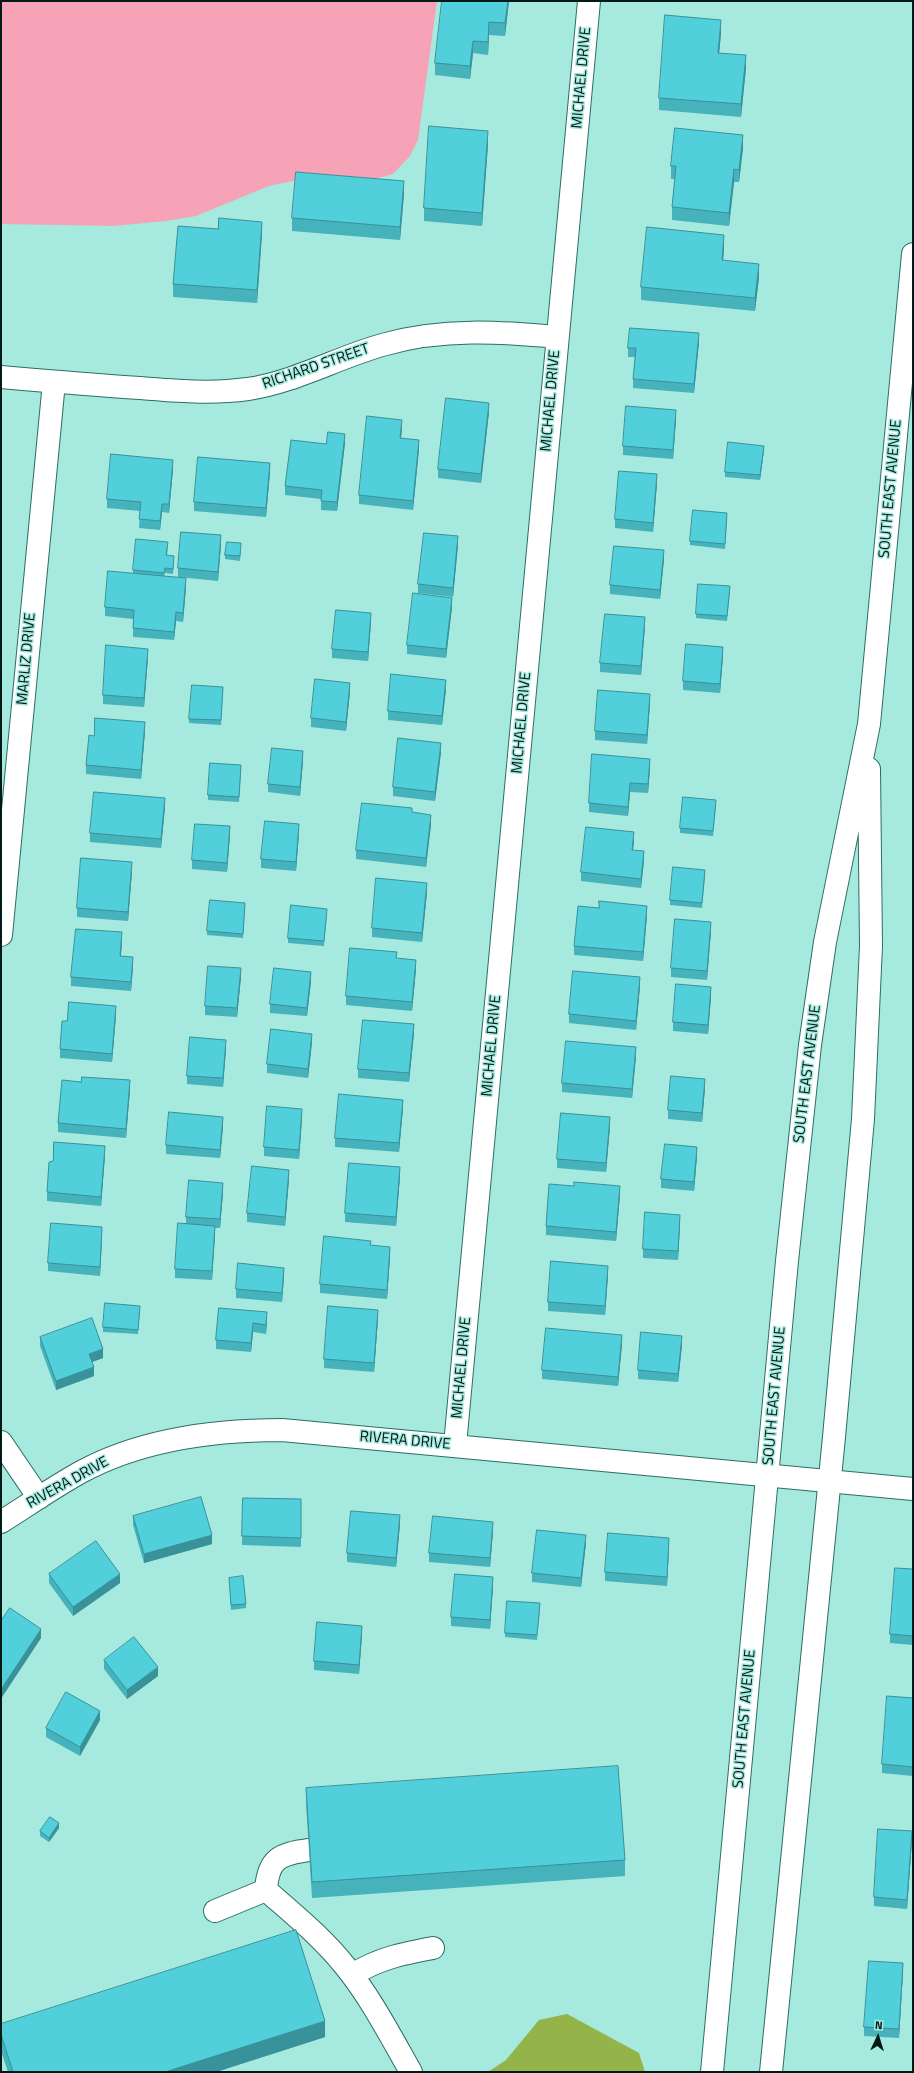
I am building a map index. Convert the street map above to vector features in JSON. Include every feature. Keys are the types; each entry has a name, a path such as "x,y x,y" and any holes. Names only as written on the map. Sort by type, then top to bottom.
{"street":[{"name":"MICHAEL DRIVE","path":"455,1445 589,1"},
{"name":"SOUTH EAST AVENUE","path":"772,2072 829,1482 862,1119 871,946 869,724 913,254"},
{"name":"RICHARD STREET","path":"1,377 54,382 214,392 249,389 276,382 357,353 420,336 474,332 557,337"},
{"name":"MARLIZ DRIVE","path":"1,936 54,382"},
{"name":"SOUTH EAST AVENUE","path":"712,2072 787,1261 810,1045 825,942 869,724"},
{"name":"RIVERA DRIVE","path":"1,1522 82,1472 120,1454 180,1438 244,1430 282,1430 455,1445 913,1489"},
{"path":"1,1442 39,1498"},
{"path":"266,1890 271,1866 278,1858 295,1852 309,1850"},
{"path":"215,1911 266,1890"},
{"path":"266,1890 330,1949 352,1975 412,2072"},
{"path":"352,1975 370,1964 389,1957 433,1948"}],"shaded area":[{"path":"1,1 437,1 418,140 410,156 393,174 371,180 302,179 269,186 196,216 166,221 113,226 1,224"},
{"path":"567,2014 639,2053 645,2072 488,2072 506,2060 539,2020"}],"building":[{"path":"442,1 508,1 505,23 489,22 488,42 473,41 470,66 435,63"},
{"path":"665,15 721,20 718,53 746,55 741,104 659,98"},
{"path":"429,126 488,131 482,213 424,208"},
{"path":"675,128 743,135 739,170 734,169 729,213 672,207 676,166 671,166"},
{"path":"296,172 404,181 400,227 292,218"},
{"path":"219,218 262,222 257,290 173,284 178,226 218,229"},
{"path":"647,227 724,235 722,260 759,264 755,298 641,287"},
{"path":"630,328 699,333 694,384 633,379 636,348 628,348"},
{"path":"446,398 489,403 481,474 438,469"},
{"path":"626,406 676,410 673,450 623,446"},
{"path":"367,416 402,420 400,438 419,440 413,501 359,495"},
{"path":"328,432 345,434 337,502 321,501 322,490 285,486 291,440 326,444"},
{"path":"728,442 764,446 760,475 725,472"},
{"path":"111,454 173,460 169,504 162,504 160,521 139,519 141,502 107,499"},
{"path":"198,457 270,463 266,508 194,502"},
{"path":"619,471 657,474 653,523 615,519"},
{"path":"693,510 727,513 725,544 690,541"},
{"path":"181,532 221,535 218,572 178,568"},
{"path":"424,533 458,536 453,588 418,584"},
{"path":"136,539 168,542 166,555 174,556 173,569 165,568 164,573 133,570"},
{"path":"227,542 241,543 240,556 225,555"},
{"path":"614,546 664,550 660,590 610,585"},
{"path":"108,571 186,578 183,613 176,612 174,632 133,628 134,610 105,607"},
{"path":"698,584 730,586 727,616 696,614"},
{"path":"413,593 452,598 446,649 407,645"},
{"path":"336,610 371,613 368,652 332,649"},
{"path":"605,614 645,617 641,666 600,663"},
{"path":"686,644 723,647 720,684 683,681"},
{"path":"106,645 148,649 144,698 103,695"},
{"path":"391,674 446,680 442,716 388,711"},
{"path":"315,679 350,683 346,722 311,718"},
{"path":"192,685 223,687 221,720 189,719"},
{"path":"598,690 650,694 647,735 595,731"},
{"path":"95,718 145,722 141,770 86,765 89,735 94,736"},
{"path":"398,738 441,743 435,792 393,787"},
{"path":"272,748 303,751 300,787 268,784"},
{"path":"592,754 650,759 648,784 630,783 628,807 589,803"},
{"path":"210,763 241,765 239,797 208,795"},
{"path":"94,792 165,798 161,839 90,833"},
{"path":"683,797 716,800 713,831 680,828"},
{"path":"362,803 412,808 412,812 431,815 426,858 356,850"},
{"path":"265,821 299,824 296,862 261,859"},
{"path":"195,824 230,826 227,863 192,860"},
{"path":"586,827 634,832 632,850 644,851 641,879 581,872"},
{"path":"81,858 132,862 128,912 77,908"},
{"path":"673,867 705,870 702,903 670,900"},
{"path":"376,878 427,883 422,933 372,928"},
{"path":"210,900 245,903 243,934 207,931"},
{"path":"599,901 647,906 643,952 574,946 578,906 599,908"},
{"path":"291,905 327,909 324,941 288,938"},
{"path":"675,919 711,922 707,971 671,968"},
{"path":"76,929 122,932 120,956 133,957 131,982 71,977"},
{"path":"350,948 397,952 396,958 416,960 412,1002 346,996"},
{"path":"208,966 241,968 237,1008 205,1006"},
{"path":"274,968 311,972 307,1008 270,1004"},
{"path":"573,971 640,977 636,1021 569,1014"},
{"path":"676,984 711,987 708,1025 673,1022"},
{"path":"69,1002 116,1006 112,1054 60,1049 62,1021 67,1021"},
{"path":"363,1020 414,1024 409,1073 358,1069"},
{"path":"271,1029 312,1034 308,1069 267,1064"},
{"path":"190,1037 226,1040 223,1078 187,1076"},
{"path":"566,1041 636,1047 632,1089 562,1083"},
{"path":"671,1076 705,1079 702,1113 668,1110"},
{"path":"82,1077 130,1080 126,1129 58,1123 62,1080 81,1082"},
{"path":"339,1094 403,1100 399,1143 335,1138"},
{"path":"267,1106 302,1109 299,1150 264,1147"},
{"path":"169,1112 223,1117 220,1150 166,1145"},
{"path":"561,1113 610,1117 606,1163 557,1159"},
{"path":"54,1142 105,1146 101,1197 47,1192 49,1162 53,1161"},
{"path":"665,1144 697,1147 694,1182 661,1179"},
{"path":"349,1163 400,1167 396,1217 345,1213"},
{"path":"252,1166 289,1170 285,1217 247,1213"},
{"path":"189,1180 223,1183 220,1219 186,1217"},
{"path":"574,1182 620,1186 616,1232 546,1226 549,1184 574,1186"},
{"path":"645,1212 680,1215 678,1251 643,1249"},
{"path":"51,1223 102,1227 100,1267 48,1263"},
{"path":"178,1223 215,1226 212,1271 175,1269"},
{"path":"324,1236 371,1241 370,1245 390,1247 387,1290 320,1284"},
{"path":"551,1261 608,1266 605,1306 548,1302"},
{"path":"238,1263 284,1268 282,1293 236,1289"},
{"path":"105,1303 140,1306 138,1330 103,1327"},
{"path":"328,1306 378,1310 374,1363 324,1359"},
{"path":"219,1308 267,1312 266,1325 253,1323 251,1343 216,1340"},
{"path":"92,1318 103,1349 89,1354 94,1367 56,1381 40,1337"},
{"path":"546,1328 622,1335 618,1377 542,1370"},
{"path":"641,1332 682,1336 678,1374 638,1370"},
{"path":"201,1497 212,1535 144,1554 133,1516"},
{"path":"243,1498 301,1499 301,1538 242,1536"},
{"path":"351,1511 400,1515 396,1558 347,1553"},
{"path":"433,1516 493,1522 490,1558 429,1553"},
{"path":"537,1530 586,1535 581,1578 532,1573"},
{"path":"608,1533 669,1538 667,1577 605,1572"},
{"path":"96,1541 120,1574 73,1607 49,1574"},
{"path":"895,1568 913,1569 913,1636 890,1634"},
{"path":"455,1574 493,1577 490,1620 451,1617"},
{"path":"243,1576 246,1604 231,1605 229,1578"},
{"path":"507,1601 540,1603 537,1635 505,1633"},
{"path":"10,1608 41,1629 2,1688 1,1621"},
{"path":"317,1622 362,1626 359,1665 314,1661"},
{"path":"134,1637 158,1667 127,1690 104,1660"},
{"path":"66,1692 100,1711 80,1747 46,1728"},
{"path":"887,1696 913,1698 913,1767 882,1764"},
{"path":"618,1766 625,1860 312,1882 306,1788"},
{"path":"50,1817 59,1823 49,1838 40,1831"},
{"path":"878,1829 912,1831 907,1900 874,1897"},
{"path":"296,1930 325,2021 165,2072 13,2072 1,2034 1,2024"},
{"path":"869,1961 903,1963 899,2029 864,2027"}]}
